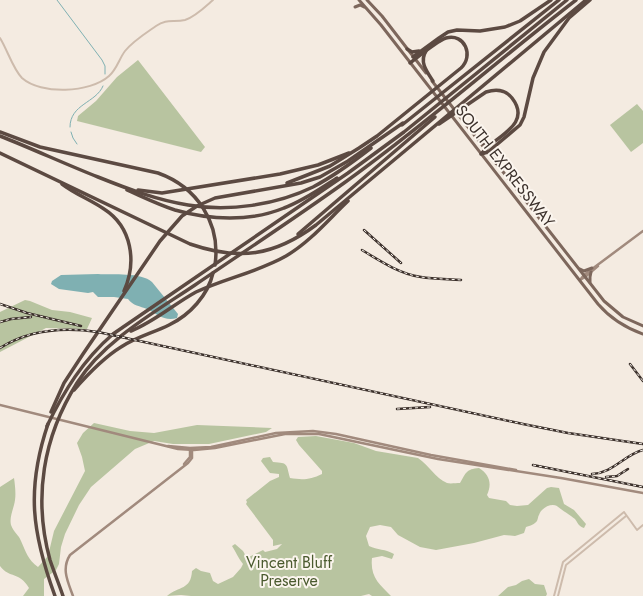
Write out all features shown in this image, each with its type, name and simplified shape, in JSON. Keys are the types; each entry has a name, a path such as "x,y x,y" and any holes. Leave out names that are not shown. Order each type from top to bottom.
{"highway":[{"path":"410,63 440,36 452,31 492,30 510,26 551,0"},
{"path":"0,136 104,179 155,198 190,205 227,207 270,202 293,195 338,172 403,124 559,0"},
{"path":"47,426 79,369 100,345 127,323 261,234 404,132 567,0"},
{"path":"269,250 307,228 457,96 576,0"},
{"path":"443,120 462,102 586,0"},
{"path":"481,154 517,128 522,122 533,78 540,59 549,44 569,18 590,0"},
{"path":"276,187 300,179 330,166 377,136 465,64 468,55 466,47 459,40 451,37 444,39 426,49 414,52 407,49"},
{"path":"426,49 423,61 433,81"},
{"path":"0,153 171,236 199,247 226,253 243,254 269,250 286,244 307,231 433,127 486,92 500,90 511,96 517,109 516,120 512,128 499,141 493,152 493,157 496,163"},
{"path":"63,596 51,562 41,503 43,474 54,428 67,399 77,383 92,364 112,344 126,333 268,236 367,166 438,113"},
{"path":"55,596 40,551 34,510 36,472 39,454 47,426 53,406 68,377 160,241 178,220 208,200 222,196 301,183 320,177 338,168 403,124"},
{"path":"0,132 40,147 169,176 191,193 202,205 210,220 216,247 214,268 211,280 205,292 188,312 170,325 116,350 91,372 67,399"},
{"path":"480,142 488,144 499,141"},
{"path":"117,184 162,193 213,186 297,171 318,165 359,148"},
{"path":"104,179 158,204 175,210 212,217 229,218 251,217 284,208 304,198 341,175 348,173"},
{"path":"55,179 110,213 121,225 128,238 131,252 130,271 119,301"},
{"path":"126,333 136,329 195,293 212,285 262,268 279,260 308,240 368,181"}],"main road":[{"name":"SOUTH EXPRESSWAY","path":"367,0 433,81 604,301 629,320 643,326"},
{"path":"371,0 375,9"},
{"name":"SOUTH EXPRESSWAY","path":"361,1 598,304 607,313 624,325 643,334"},
{"path":"355,7 361,6 368,10"},
{"path":"580,280 643,231"},
{"path":"577,266 584,271 591,270"},
{"path":"591,270 590,279 593,287"},
{"path":"0,405 163,446 185,450 222,445 276,433 313,431 423,453 643,493"},
{"path":"163,446 197,450 221,447 280,435 314,433 438,459 532,473"},
{"path":"73,596 65,571 66,562 70,555 189,462 191,449"},
{"path":"185,450 191,455"},
{"path":"191,455 197,450"}],"street":[{"path":"0,38 21,77 35,85 53,89 85,87 101,82 113,72 124,52 160,23 170,20 188,19 213,0"},
{"path":"554,596 563,562 624,512 637,530 643,525"},
{"path":"558,596 567,564 626,516"}],"green space":[{"path":"138,60 205,147 201,152 77,121 78,116 96,101 117,77"},
{"path":"637,104 643,111 643,143 631,152 610,125"},
{"path":"25,300 52,310 70,312 92,318 87,329 46,328 0,352 0,312"},
{"path":"94,423 130,431 154,433 197,425 272,428 266,432 209,444 173,444 154,441 135,449 91,487 79,505 65,534 61,547 59,564 56,570 44,579 44,596 23,596 29,588 22,579 7,573 0,566 0,487 14,478 15,497 11,516 11,525 30,559 38,567 48,556 54,531 85,471 77,443 83,433"},
{"name":"Vincent Bluff Preserve","path":"316,436 354,443 376,451 418,458 439,478 448,483 460,483 465,474 479,468 486,474 490,483 487,495 489,498 506,501 510,505 528,505 547,488 559,488 564,504 574,510 586,524 584,528 582,527 574,518 557,506 552,505 546,507 540,512 537,521 526,527 524,533 515,536 504,535 474,543 436,550 420,547 398,535 391,527 380,525 370,527 366,536 369,546 394,554 392,559 382,556 372,558 372,570 376,580 391,596 372,596 369,594 361,596 167,596 187,585 192,571 196,568 210,573 213,581 218,584 233,577 243,564 232,546 235,544 243,551 247,558 263,550 265,552 277,549 282,544 273,546 273,540 246,504 246,500 270,481 279,477 279,474 270,473 261,461 263,458 270,457 273,462 286,465 290,478 306,479 322,474 322,471 296,440 298,437"},
{"path":"529,579 535,584 544,585 547,594 546,596 498,596 508,587"}],"water":[{"path":"61,275 134,275 147,279 152,282 178,314 177,318 169,319 161,317 134,304 128,299 98,297 93,292 88,293 59,289 51,284 52,281"}],"waterway":[{"path":"57,0 102,60 105,66 105,74"},
{"path":"70,127 71,119 74,113 100,92 103,86"},
{"path":"71,132 77,144"}],"railway":[{"path":"364,230 401,263"},
{"path":"362,250 405,273 421,277 461,280"},
{"path":"0,304 27,313 81,326"},
{"path":"0,322 11,319 31,317"},
{"path":"0,348 35,333 60,330 85,330 523,424 568,433 643,444"},
{"path":"630,364 643,381"},
{"path":"397,409 430,407"},
{"path":"592,474 606,471 636,452 643,450"},
{"path":"533,465 643,487"},
{"path":"606,477 617,476 628,469"}]}
